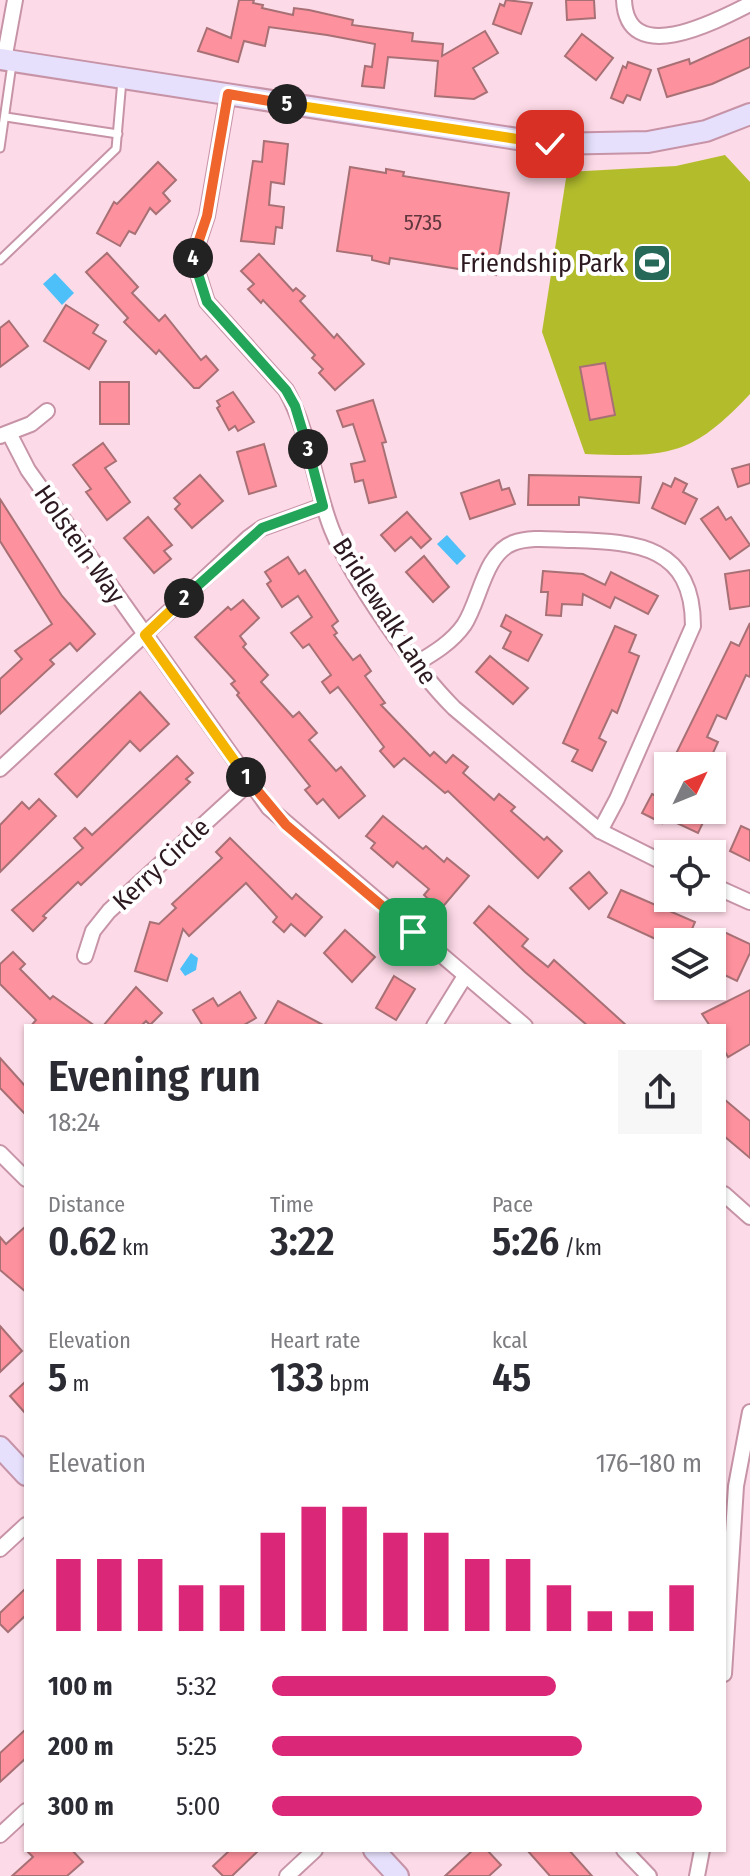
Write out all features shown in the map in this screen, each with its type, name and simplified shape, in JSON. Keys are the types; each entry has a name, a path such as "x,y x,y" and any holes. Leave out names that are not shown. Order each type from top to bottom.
{"street":[{"path":"15,0 6,60 122,78 550,144 590,146 648,142 706,131 750,114"},
{"path":"624,0 625,16 635,31 651,38 705,24 750,4"},
{"name":"Bridlewalk Lane","path":"228,94 207,216 193,258 207,302 286,390 295,406 323,506 341,550 417,663 454,708 600,831 654,858"},
{"path":"4,435 31,424 47,411"},
{"name":"Holstein Way","path":"4,435 250,782 286,825 523,1024"},
{"path":"0,769 262,528 323,506"},
{"path":"417,663 445,645 465,623 493,560 513,542 535,539 641,545 674,566 690,595 693,626 600,831"},
{"name":"Kerry Circle","path":"85,956 93,931 109,911 250,782"},
{"path":"726,891 750,902"},
{"path":"435,1024 465,976"},
{"path":"0,1153 24,1177"},
{"path":"726,1196 750,1217"},
{"path":"726,1643 736,1486 750,1412"},
{"path":"0,1447 24,1473"},
{"path":"0,1549 24,1527"},
{"path":"0,1835 24,1813"},
{"path":"287,1876 313,1852"},
{"path":"376,1852 398,1876"},
{"path":"626,1852 649,1876"},
{"path":"697,1876 702,1852"}],"lane":[{"path":"0,148 6,117 6,60"},
{"path":"0,260 116,149 122,78"},
{"path":"6,117 118,134"}],"green space":[{"name":"Friendship Park","path":"725,155 750,182 750,394 711,430 676,449 638,455 585,454 542,332 567,172 676,166"}],"water":[{"path":"55,273 74,293 62,305 43,284"},
{"path":"447,535 466,556 457,565 437,544"},
{"path":"191,953 198,958 196,970 185,976 180,969"}],"building":[{"path":"239,0 254,0 253,3 263,5 262,8 293,15 294,8 309,10 353,20 352,25 413,33 412,41 443,44 442,56 485,31 498,53 473,68 487,92 474,99 435,96 438,61 388,57 384,88 362,86 365,66 372,67 375,44 327,35 269,27 265,46 244,41 238,62 198,51 207,28 231,38"},
{"path":"506,0 532,3 521,34 493,24 500,4 504,6"},
{"path":"566,0 594,0 595,18 567,20"},
{"path":"582,34 613,58 596,80 565,56"},
{"path":"750,37 750,67 712,84 667,97 658,69 689,59 690,64"},
{"path":"628,62 651,70 640,100 627,95 623,103 611,98 623,66 626,68"},
{"path":"264,141 288,144 284,184 271,182 269,205 284,207 282,228 276,227 274,244 241,241 253,161 262,162"},
{"path":"158,162 176,180 163,193 170,201 156,214 150,208 135,234 129,231 120,246 97,233 114,202 117,204"},
{"path":"350,167 386,173 386,169 404,172 403,176 509,193 496,275 390,258 389,264 372,260 372,256 337,251"},
{"path":"107,253 138,287 132,293 159,321 165,315 201,360 206,356 218,370 199,388 194,388 159,350 156,354 124,322 128,318 86,272"},
{"path":"259,254 293,291 296,288 305,296 300,301 334,338 337,334 364,364 335,390 319,373 323,369 312,358 315,355 263,300 261,303 248,289 254,284 241,271"},
{"path":"66,305 98,325 93,333 106,341 89,369 44,341"},
{"path":"9,321 28,346 0,367 0,328"},
{"path":"605,363 615,415 590,420 580,367"},
{"path":"100,382 129,382 129,424 100,424"},
{"path":"233,392 254,422 238,431 235,426 229,430 217,408 220,406 217,401"},
{"path":"373,400 386,442 382,443 396,497 369,503 363,480 355,482 351,464 365,461 353,424 343,427 337,411"},
{"path":"103,443 116,461 105,468 130,502 107,520 86,492 91,489 73,465"},
{"path":"264,444 276,486 249,494 237,452"},
{"path":"750,464 750,483 738,487 732,469"},
{"path":"200,475 223,501 192,528 175,509 180,504 174,498"},
{"path":"529,475 641,477 639,503 579,497 579,505 528,505"},
{"path":"675,478 687,484 683,492 697,499 685,524 652,508 663,483 671,487"},
{"path":"499,480 502,490 509,488 515,504 470,519 461,493"},
{"path":"0,499 62,596 95,634 77,651 70,643 50,660 54,664 0,714 0,679 22,659 15,651 52,624 0,541"},
{"path":"718,507 726,520 731,517 750,545 730,559 701,519"},
{"path":"407,512 431,539 421,548 411,537 395,551 381,535"},
{"path":"148,517 172,545 164,551 171,559 154,573 124,538"},
{"path":"424,556 449,587 433,602 406,572"},
{"path":"288,557 299,574 305,570 338,621 332,626 337,633 334,635 353,660 360,655 371,671 365,676 385,703 381,705 430,756 434,752 446,763 453,755 468,767 463,773 494,800 499,794 515,807 511,811 544,840 547,837 562,851 538,878 448,791 445,793 404,758 394,767 380,751 384,747 338,687 330,693 322,682 331,675 309,644 303,648 291,633 312,617 298,596 282,607 267,584 271,581 265,572"},
{"path":"750,570 750,606 730,609 725,574"},
{"path":"543,571 583,574 605,585 611,572 658,596 648,614 615,597 610,608 583,594 582,605 562,604 561,616 546,615 548,592 541,592"},
{"path":"243,600 259,618 240,636 246,644 243,647 268,675 261,682 293,717 299,712 317,733 309,740 336,771 341,767 365,796 339,818 323,799 317,804 305,790 310,786 237,695 239,693 231,684 235,681 195,637 228,607 231,610"},
{"path":"506,615 542,635 528,661 503,648 511,632 501,626"},
{"path":"750,623 750,677 746,675 726,719 717,715 707,737 718,742 713,752 677,752 731,642 739,646"},
{"path":"615,626 636,635 629,652 639,656 617,713 612,710 599,738 606,742 592,771 572,761 578,750 563,743"},
{"path":"490,656 528,688 513,704 476,672"},
{"path":"140,692 169,724 140,751 130,741 77,797 55,774"},
{"path":"177,756 193,773 186,779 190,782 81,885 78,882 43,916 46,918 33,931 12,910 83,848 74,838 85,828 92,835"},
{"path":"652,794 654,795 654,819 642,813"},
{"path":"39,799 56,816 0,872 0,825 22,802 29,809"},
{"path":"383,816 423,849 426,846 444,862 447,858 469,876 440,910 424,895 429,889 397,862 393,867 371,848 375,843 366,836"},
{"path":"679,824 702,824 698,833"},
{"path":"741,826 750,830 750,861 730,851"},
{"path":"230,838 292,899 296,894 322,917 305,936 291,924 284,932 273,922 277,917 246,883 189,936 183,929 167,981 135,971 150,922 159,924 176,908 172,904 222,858 216,852"},
{"path":"589,872 607,893 589,909 570,888"},
{"path":"621,890 654,904 654,912 672,912 695,922 692,928 654,928 654,938 608,917"},
{"path":"489,906 528,939 522,946 548,967 554,960 625,1024 586,1024 474,923"},
{"path":"345,930 375,957 352,982 324,953"},
{"path":"726,933 750,944 750,953 737,981 726,976"},
{"path":"13,952 25,964 20,969 50,999 53,996 92,1024 33,1024 36,1020 0,984 0,964"},
{"path":"394,976 415,989 396,1020 376,1008"},
{"path":"136,987 162,1013 151,1024 146,1021 143,1024 105,1024"},
{"path":"750,990 750,1044 728,1057 726,1024 709,1024 702,1014"},
{"path":"240,992 256,1018 246,1024 202,1024 193,1010 213,998 218,1006"},
{"path":"278,1001 321,1024 265,1024"},
{"path":"0,1058 24,1085 24,1113 0,1088"},
{"path":"726,1101 750,1121 750,1158 726,1138"},
{"path":"24,1228 24,1290 0,1270 0,1237 6,1244"},
{"path":"0,1326 22,1351 0,1372"},
{"path":"24,1383 24,1412 10,1396"},
{"path":"24,1590 24,1617 8,1632 0,1624 0,1613"},
{"path":"24,1731 24,1760 0,1782 0,1753"},
{"path":"28,1852 74,1852 83,1862 67,1876 12,1876 33,1857"},
{"path":"228,1852 257,1852 232,1876 223,1876 213,1866"},
{"path":"471,1852 489,1852 501,1865 489,1876 445,1876"},
{"path":"529,1852 571,1852 592,1876 550,1876"}],"place":[{"name":"Friendship Park","path":"652,263"}],"route":[{"path":"413,932 269,808 145,635 248,538 262,528 323,506 295,406 286,390 207,302 193,258 207,216 228,94 550,144"}]}
